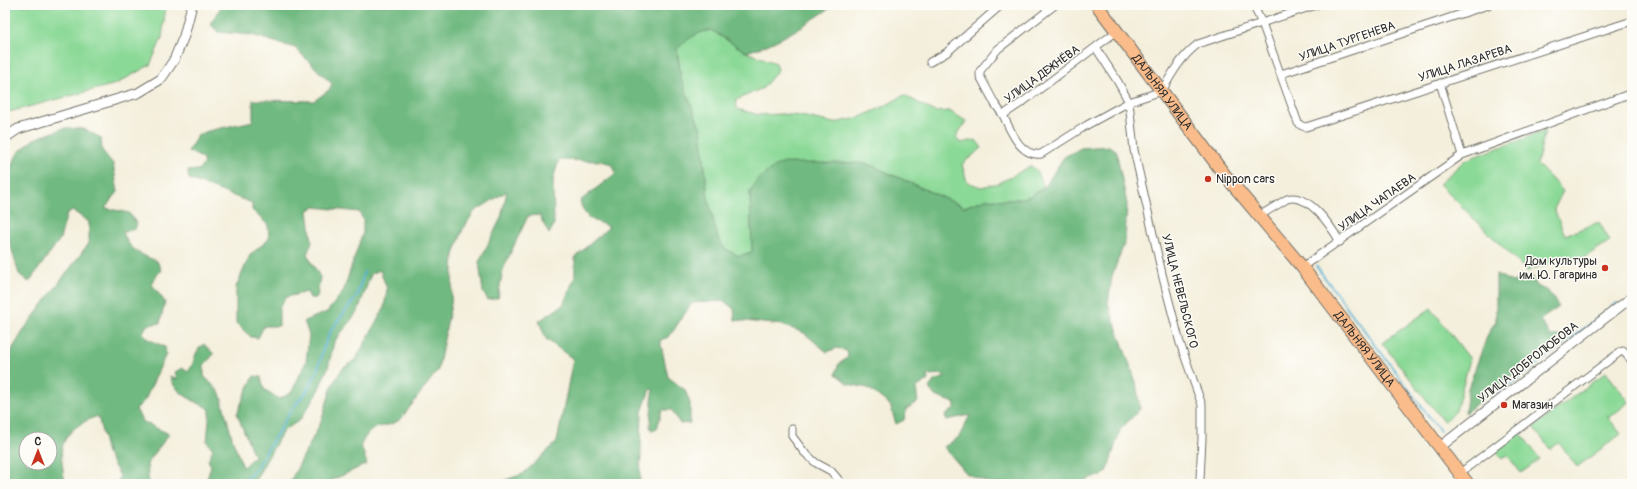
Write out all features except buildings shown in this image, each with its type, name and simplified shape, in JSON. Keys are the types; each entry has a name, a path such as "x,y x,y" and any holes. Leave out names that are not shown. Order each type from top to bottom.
{"main road":[{"name":"ДАЛЬНЯЯ УЛИЦА","path":"1097,5 1224,174 1302,267 1468,484"}],"street":[{"path":"5,138 18,129 138,93 161,79 174,60 184,36 192,5"},
{"path":"930,62 946,53 1001,5"},
{"name":"УЛИЦА ДЕЖНЁВА","path":"1056,5 998,50 980,71 980,76 1003,115 1096,48 1117,31"},
{"path":"1253,5 1262,23 1281,74"},
{"path":"1003,115 1023,150 1034,155 1041,154 1087,125 1129,102 1162,91 1177,65 1187,53 1198,44 1316,5"},
{"name":"УЛИЦА ТУРГЕНЕВА","path":"1281,74 1488,5"},
{"name":"УЛИЦА ЛАЗАРЕВА","path":"1281,74 1298,123 1306,127 1632,21"},
{"path":"1096,48 1129,102"},
{"path":"1440,83 1462,155"},
{"name":"УЛИЦА ЧАПАЕВА","path":"1302,267 1340,242 1462,155 1632,93"},
{"name":"УЛИЦА НЕВЕЛЬСКОГО","path":"1129,102 1134,150 1163,278 1180,343 1202,405 1200,479 1198,484"},
{"path":"1259,216 1287,199 1300,198 1325,219 1340,242"},
{"name":"УЛИЦА ДОБРОЛЮБОВА","path":"1440,447 1631,300"},
{"path":"1460,473 1620,352 1623,351 1632,361"},
{"path":"792,429 792,436 804,452 816,463 831,471 842,484"}],"green space":[{"path":"5,5 166,5 162,38 150,65 116,84 5,113"},
{"path":"221,5 835,5 803,26 781,38 746,52 711,30 692,36 677,49 681,79 701,130 708,199 718,239 725,249 739,256 752,252 750,193 757,180 775,166 785,163 866,163 964,207 986,199 1010,200 1028,197 1044,188 1064,157 1081,148 1109,146 1116,150 1127,204 1125,241 1112,276 1108,304 1136,382 1140,409 1120,430 1109,465 1106,472 1102,476 1092,477 1081,484 1062,484 1050,481 1045,484 992,484 967,474 944,447 959,437 970,415 947,420 945,416 955,408 955,403 935,396 929,388 934,381 946,377 942,374 927,375 928,380 916,388 918,402 906,409 904,420 896,424 890,405 868,388 848,384 836,374 838,365 848,357 847,351 837,348 827,352 804,333 783,325 735,320 734,309 724,301 692,303 669,337 660,340 668,377 685,390 690,403 690,423 680,424 672,410 662,410 657,429 652,431 650,426 653,390 650,389 642,412 640,484 500,484 505,480 523,474 557,442 573,359 546,339 539,321 563,305 575,277 575,257 609,227 594,221 587,216 580,201 616,173 612,164 601,161 559,160 553,179 554,225 549,234 539,215 528,216 503,269 498,298 488,300 483,292 479,262 501,218 507,191 474,212 463,229 454,255 451,304 438,370 401,419 394,423 374,429 365,437 361,445 367,464 330,481 329,484 291,484 291,480 321,422 332,386 342,369 356,359 384,308 387,289 380,270 371,274 358,311 334,342 328,368 316,395 300,420 283,431 253,484 210,484 207,479 211,466 208,460 213,449 207,442 210,409 180,392 172,382 170,376 177,379 175,372 182,368 188,372 191,368 196,353 204,344 214,354 204,365 204,376 220,393 233,441 243,467 254,456 237,414 254,376 261,377 264,389 279,399 291,393 306,362 309,335 304,321 327,312 343,292 363,232 363,219 359,212 315,207 308,210 312,242 307,254 320,277 317,298 310,298 307,292 286,297 279,308 279,326 264,326 258,338 251,337 236,323 236,287 250,255 269,239 268,225 252,210 252,203 189,179 188,171 198,170 204,164 202,158 188,151 198,135 208,131 253,121 253,100 314,101 329,90 332,84 295,48 252,35 218,32 210,24"},
{"path":"711,30 746,52 776,63 778,70 763,88 736,100 737,109 759,115 782,114 801,116 834,123 858,118 883,107 904,95 935,112 949,111 966,121 956,137 960,143 976,140 982,148 962,164 967,182 981,187 999,183 1031,166 1041,178 1044,188 1028,197 1010,200 986,199 964,207 866,163 775,166 757,180 750,193 752,252 739,256 725,249 718,239 708,199 701,130 681,79 677,49 692,36"},
{"path":"65,128 84,129 101,138 102,150 113,164 118,192 105,208 129,213 137,224 135,229 123,232 125,238 136,251 157,261 161,270 151,283 165,302 160,323 147,325 143,332 146,338 165,347 166,354 145,400 136,409 142,421 169,434 147,464 149,484 117,484 120,476 107,453 98,416 76,427 64,441 61,454 65,484 5,484 5,361 25,328 89,243 89,222 73,211 67,213 60,239 29,282 19,274 8,237 5,218 9,198 5,178 18,153 34,139"},
{"path":"1545,131 1537,164 1563,191 1554,209 1565,235 1599,222 1610,241 1579,261 1558,260 1527,271 1439,184 1465,160"},
{"path":"1496,274 1512,282 1531,275 1537,286 1548,291 1559,307 1540,320 1551,336 1565,335 1527,363 1465,413 1468,388 1488,334 1496,321"},
{"path":"1431,308 1470,359 1456,411 1444,422 1382,343"},
{"path":"1606,372 1629,402 1609,418 1607,416 1621,434 1577,467 1559,443 1550,449 1533,427"},
{"path":"1520,432 1540,459 1521,473 1507,455 1502,459 1496,451"}],"waterway":[{"path":"5,6 12,10"},
{"path":"1316,266 1440,431"},
{"path":"242,484 256,468 292,409 306,392 317,372 323,349 331,330 357,296 364,272"},
{"path":"1444,436 1617,303"}],"place":[{"name":"Nippon cars","path":"1208,179"},
{"name":"Дом культуры им. Ю. Гагарина","path":"1605,268"},
{"name":"Магазин","path":"1504,405"}]}
